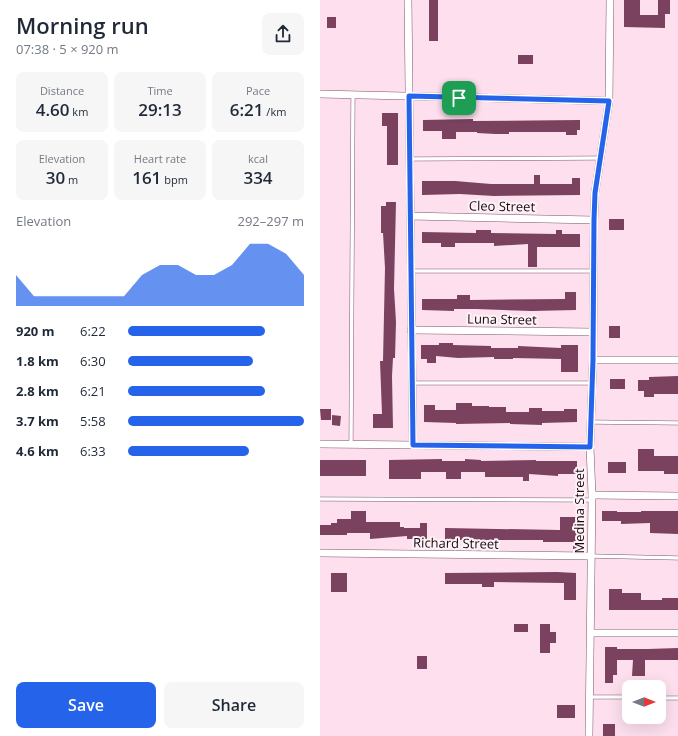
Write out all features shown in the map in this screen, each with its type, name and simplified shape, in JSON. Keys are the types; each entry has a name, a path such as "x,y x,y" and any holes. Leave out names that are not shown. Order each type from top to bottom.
{"street":[{"path":"408,0 413,445"},
{"name":"Medina Street","path":"589,736 592,498 590,447 593,360 594,220 595,193 609,101 610,0"},
{"path":"320,94 609,101"},
{"name":"Cleo Street","path":"410,216 594,220"},
{"name":"Luna Street","path":"411,330 593,332"},
{"path":"593,360 678,360"},
{"path":"320,444 590,447"},
{"path":"592,498 678,496"},
{"name":"Richard Street","path":"320,553 591,556"},
{"path":"591,633 678,633"}],"lane":[{"path":"352,444 353,95"},
{"path":"410,159 600,158"},
{"path":"411,271 593,271"},
{"path":"412,383 592,383"},
{"path":"591,422 678,423"},
{"path":"320,499 592,498"},
{"path":"591,556 678,558"},
{"path":"590,697 622,698"},
{"path":"666,698 678,698"}],"building":[{"path":"429,0 438,0 438,41 429,41"},
{"path":"624,0 640,0 640,15 658,15 658,0 670,0 670,14 665,14 665,28 624,27"},
{"path":"327,17 336,17 336,28 327,28"},
{"path":"518,55 533,55 533,64 518,64"},
{"path":"382,113 398,113 398,165 387,165 387,126 382,126"},
{"path":"473,119 473,121 580,120 580,130 577,130 577,135 566,135 566,132 509,132 509,134 495,134 456,132 456,139 442,139 442,131 423,131 423,120"},
{"path":"534,175 540,175 540,184 572,184 572,178 580,178 580,195 422,195 422,181 534,184"},
{"path":"386,202 396,202 394,289 396,322 395,358 393,358 392,376 393,428 373,428 373,414 382,414 380,361 383,361 385,268 383,233 381,233 381,206 386,206"},
{"path":"609,219 624,219 624,230 609,230"},
{"path":"476,230 491,230 491,233 556,234 556,230 562,230 562,234 580,234 580,247 537,247 537,267 528,267 528,244 494,246 494,243 455,243 455,247 441,247 441,243 422,243 422,232 476,233"},
{"path":"565,292 576,292 576,310 422,310 422,299 457,299 457,295 470,295 470,300 565,299"},
{"path":"609,326 620,326 620,338 609,338"},
{"path":"439,343 491,346 491,348 518,348 518,346 561,348 561,345 578,345 578,372 561,372 561,359 494,359 494,357 458,358 436,356 436,363 427,363 427,359 421,359 421,345 439,345"},
{"path":"678,376 678,394 654,394 654,397 644,397 644,391 638,391 638,380 649,380 649,377"},
{"path":"610,379 625,379 625,389 610,389"},
{"path":"456,403 472,403 472,406 506,407 506,412 529,412 529,408 542,408 542,411 564,411 564,409 577,409 577,422 542,423 542,425 424,422 424,405 435,405 435,410 456,410"},
{"path":"320,409 331,409 331,420 321,420"},
{"path":"332,415 341,416 340,426 332,425"},
{"path":"638,449 654,449 654,456 678,456 678,474 664,474 664,471 638,471"},
{"path":"442,459 442,461 465,461 465,459 481,461 577,461 577,474 558,474 558,476 529,474 529,481 523,481 523,477 485,477 485,472 461,472 461,479 446,479 446,472 421,472 421,479 389,479 389,460"},
{"path":"320,460 366,460 366,476 320,476"},
{"path":"608,462 626,462 626,473 608,473"},
{"path":"351,511 366,511 366,522 400,522 400,527 404,528 420,528 420,523 427,523 427,539 407,539 407,536 370,539 370,533 320,535 320,525 331,525 331,523 337,523 337,519 351,519"},
{"path":"602,511 678,511 678,534 650,533 650,523 621,524 621,521 602,521"},
{"path":"560,517 577,517 577,540 582,540 582,549 573,549 573,542 543,542 543,540 445,540 445,528 560,530"},
{"path":"331,573 347,573 347,592 331,592"},
{"path":"445,573 576,573 576,600 564,600 564,583 494,582 494,587 482,587 482,584 445,584"},
{"path":"609,589 622,589 622,593 641,593 641,600 678,598 678,610 609,610"},
{"path":"514,624 528,624 528,632 514,632"},
{"path":"540,624 550,624 550,632 556,632 556,643 550,643 550,653 540,653"},
{"path":"605,647 617,647 617,649 678,648 678,660 645,660 645,676 632,676 633,660 617,660 617,675 613,675 613,683 605,683"},
{"path":"417,656 427,656 427,669 417,669"},
{"path":"557,705 575,705 575,718 557,718"},
{"path":"603,724 615,724 615,736 603,736"}],"route":[{"path":"409,96 459,98 609,101 595,193 593,360 590,447 413,445 409,96"}]}
